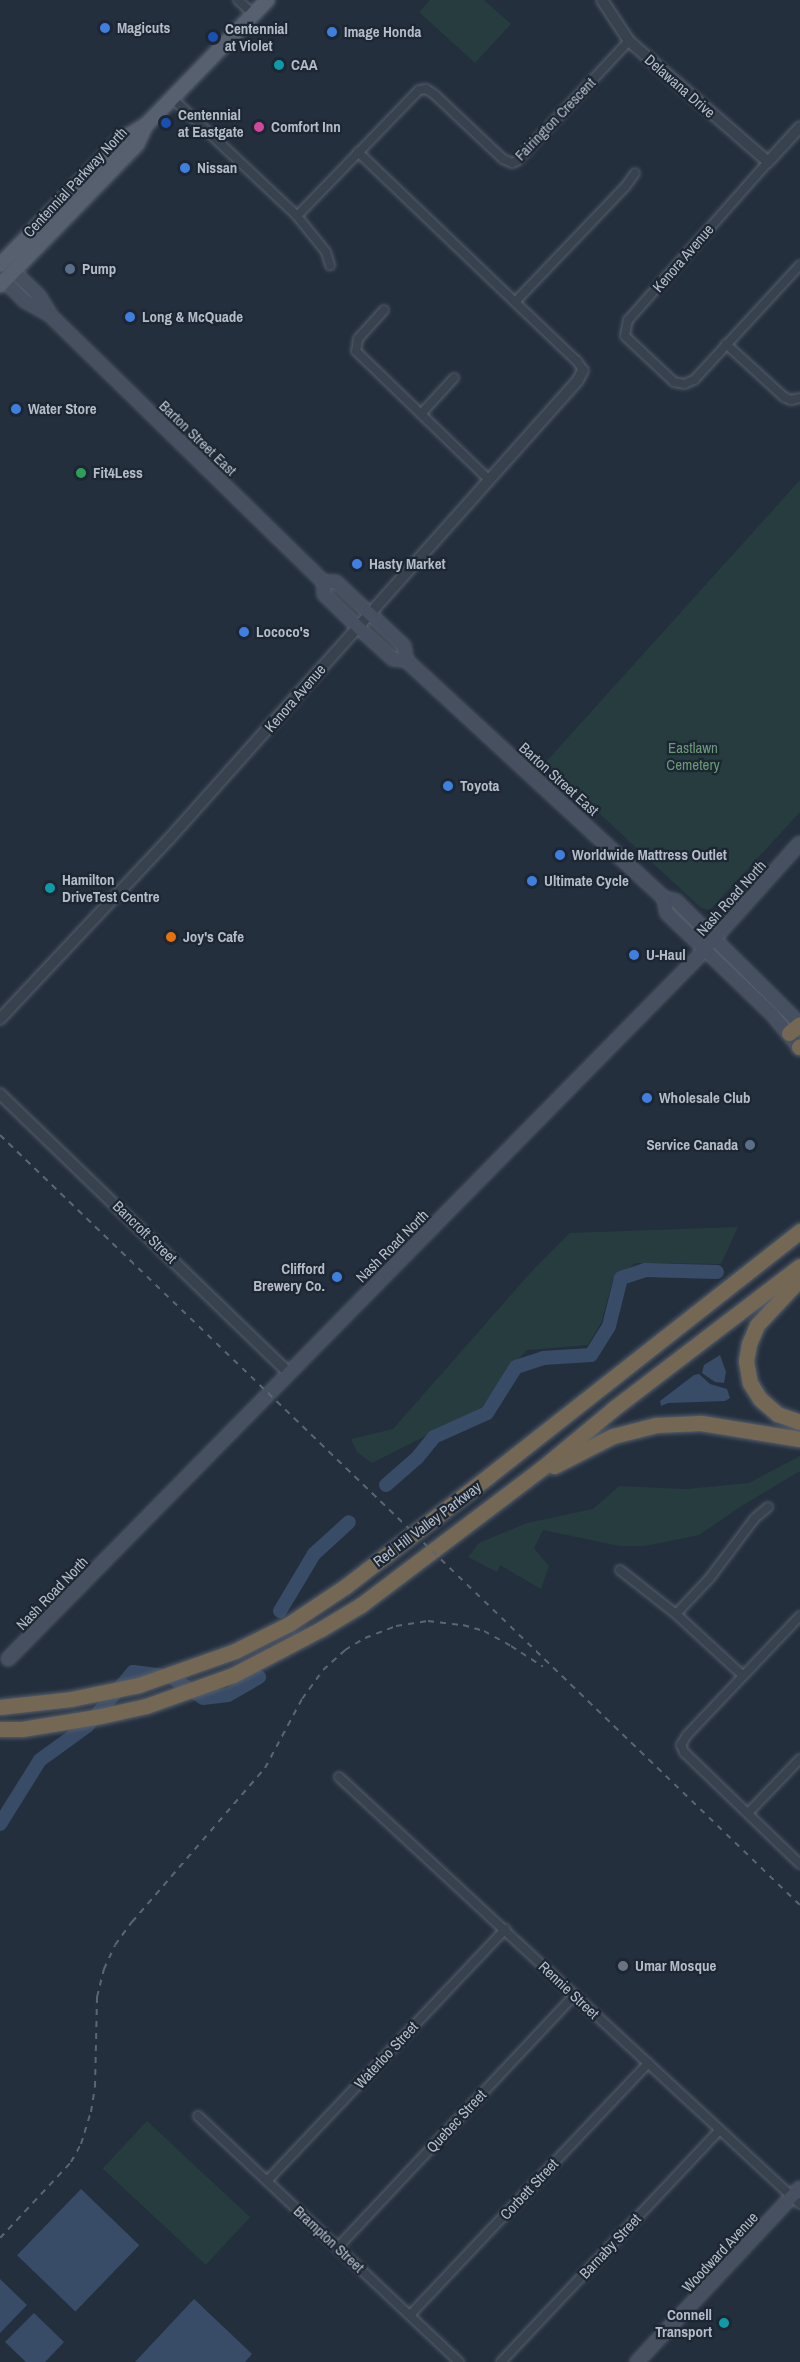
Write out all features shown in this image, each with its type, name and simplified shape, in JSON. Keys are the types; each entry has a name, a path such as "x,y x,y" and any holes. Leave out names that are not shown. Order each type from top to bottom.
{"highway":[{"name":"Red Hill Valley Parkway","path":"0,1707 20,1707 100,1694 180,1673 235,1651 289,1624 320,1605 490,1475 800,1231"},
{"name":"Red Hill Valley Parkway","path":"0,1729 22,1729 101,1716 192,1692 265,1660 321,1629 361,1605 542,1468 613,1409 800,1266"},
{"path":"800,1279 757,1325 749,1344 746,1361 750,1383 760,1399 777,1414 800,1422"},
{"path":"542,1468 555,1466 613,1437 656,1425 701,1423 800,1439"}],"main road":[{"name":"Centennial Parkway North","path":"3,271 137,144 146,125 267,0"},
{"name":"Barton Street East","path":"3,271 25,301 51,316 324,582 336,582 404,646 406,660"},
{"name":"Barton Street East","path":"324,582 324,594 393,659 406,660 664,898 676,901 716,938 796,1027 800,1047"},
{"name":"Nash Road North","path":"4,1662 716,938 800,843"},
{"name":"Barton Street East","path":"664,898 667,912 796,1027"},
{"name":"Woodward Avenue","path":"637,2362 798,2196"}],"street":[{"path":"238,0 253,14"},
{"name":"Delawana Drive","path":"602,0 628,41 768,162"},
{"name":"Fairington Crescent","path":"297,216 414,94 426,89 503,159 512,163 517,161 628,41"},
{"path":"172,98 297,216 326,252 330,265"},
{"name":"Kenora Avenue","path":"726,344 694,380 684,384 674,382 625,336 628,320 800,127"},
{"path":"358,152 577,361 583,370"},
{"path":"515,302 625,187 635,173"},
{"path":"800,265 726,344 784,397 791,400 800,398"},
{"path":"384,310 358,339 356,351 489,480"},
{"name":"Kenora Avenue","path":"0,1019 171,838 578,380 583,370"},
{"path":"421,414 454,378"},
{"name":"Bancroft Street","path":"0,1094 288,1372"},
{"path":"675,1614 709,1579 755,1518 768,1507"},
{"path":"620,1570 675,1614 742,1675"},
{"path":"800,1616 742,1675 687,1735 681,1745 684,1752 800,1864"},
{"path":"748,1814 800,1759"},
{"name":"Rennie Street","path":"339,1777 720,2130 798,2196"},
{"name":"Waterloo Street","path":"267,2181 505,1929"},
{"name":"Quebec Street","path":"338,2247 574,1996"},
{"name":"Corbett Street","path":"410,2315 648,2063"},
{"name":"Brampton Street","path":"198,2116 459,2362"},
{"name":"Barnaby Street","path":"501,2362 720,2130"}],"green space":[{"path":"430,0 484,0 511,24 475,63 419,12"},
{"name":"Eastlawn Cemetery","path":"800,480 800,812 710,910 701,908 545,763"},
{"path":"738,1227 721,1264 636,1263 613,1279 601,1323 588,1345 527,1350 507,1370 481,1408 372,1463 357,1452 351,1439 393,1429 532,1271 570,1233"},
{"path":"800,1456 800,1471 699,1535 645,1546 619,1546 543,1530 534,1548 549,1566 541,1589 500,1565 497,1572 468,1557 479,1543 527,1523 593,1509 619,1486 687,1489 749,1483"},
{"path":"147,2121 250,2217 206,2265 103,2169"}],"water":[{"path":"720,1355 726,1372 724,1383 715,1382 702,1373 704,1365"},
{"path":"699,1374 710,1384 727,1389 730,1398 725,1401 668,1403 661,1406 660,1401 694,1375"},
{"path":"81,2189 139,2245 75,2311 17,2255"},
{"path":"0,2279 27,2305 0,2333"},
{"path":"194,2299 252,2354 245,2362 135,2362"},
{"path":"34,2313 64,2342 45,2362 26,2362 5,2342"}],"waterway":[{"path":"386,1485 417,1458 434,1437 487,1413 516,1367 543,1358 591,1355 609,1326 621,1278 645,1270 717,1272"},
{"path":"280,1611 314,1554 349,1522"},
{"path":"0,1824 40,1760 87,1726 133,1672 171,1677 203,1698 228,1695 259,1677"}],"railway":[{"path":"0,1135 800,1905"},
{"path":"0,2238 71,2162 81,2144 91,2112 95,2087 97,1997 104,1969 115,1945 132,1922 265,1768 302,1699 323,1670 345,1650 365,1638 396,1626 428,1621 463,1625 484,1631 543,1667"}],"place":[{"name":"Magicuts","path":"105,28"},
{"name":"Image Honda","path":"332,32"},
{"name":"Centennial at Violet","path":"213,37"},
{"name":"CAA","path":"279,65"},
{"name":"Centennial at Eastgate","path":"166,123"},
{"name":"Comfort Inn","path":"259,127"},
{"name":"Nissan","path":"185,168"},
{"name":"Pump","path":"70,269"},
{"name":"Long & McQuade","path":"130,317"},
{"name":"Water Store","path":"16,409"},
{"name":"Fit4Less","path":"81,473"},
{"name":"Hasty Market","path":"357,564"},
{"name":"Lococo's","path":"244,632"},
{"name":"Toyota","path":"448,786"},
{"name":"Worldwide Mattress Outlet","path":"560,855"},
{"name":"Ultimate Cycle","path":"532,881"},
{"name":"Hamilton DriveTest Centre","path":"50,888"},
{"name":"Joy's Cafe","path":"171,937"},
{"name":"U-Haul","path":"634,955"},
{"name":"Wholesale Club","path":"647,1098"},
{"name":"Service Canada","path":"750,1145"},
{"name":"Clifford Brewery Co.","path":"337,1277"},
{"name":"Umar Mosque","path":"623,1966"},
{"name":"Connell Transport","path":"724,2323"}]}
